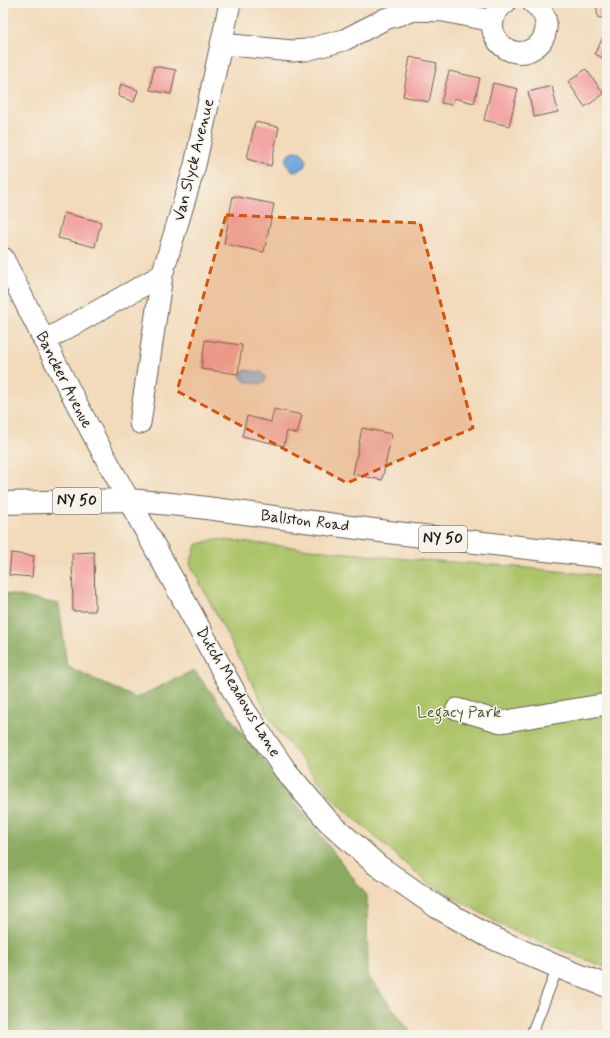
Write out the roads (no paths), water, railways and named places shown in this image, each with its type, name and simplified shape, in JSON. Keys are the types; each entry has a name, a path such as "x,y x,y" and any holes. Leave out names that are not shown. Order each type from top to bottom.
{"street":[{"name":"Van Slyck Avenue","path":"140,423 162,275 195,165 230,3"},
{"path":"505,3 497,11 493,21 495,36 499,43 505,48 519,53 527,52 534,48 540,43 546,32 546,20 543,13 533,3"},
{"path":"222,44 292,51 306,50 344,40 385,19 415,10 444,11 493,21"},
{"name":"Bancker Avenue","path":"3,258 44,342 101,451 129,500"},
{"path":"44,342 162,275"},
{"name":"Ballston Road","path":"3,503 129,500 607,557"},
{"name":"Dutch Meadows Lane","path":"129,500 244,710 285,770 328,821 376,865 436,907 488,936 558,967 607,986"},
{"path":"457,709 501,722 607,704"}],"lane":[{"path":"531,1035 558,967"}],"water":[{"path":"296,151 303,154 306,161 303,168 296,171 289,168 286,161 289,154"},
{"path":"246,370 262,372 266,378 264,382 261,384 245,382 240,375"}],"park label":[{"name":"Legacy Park","path":"459,712"}]}
